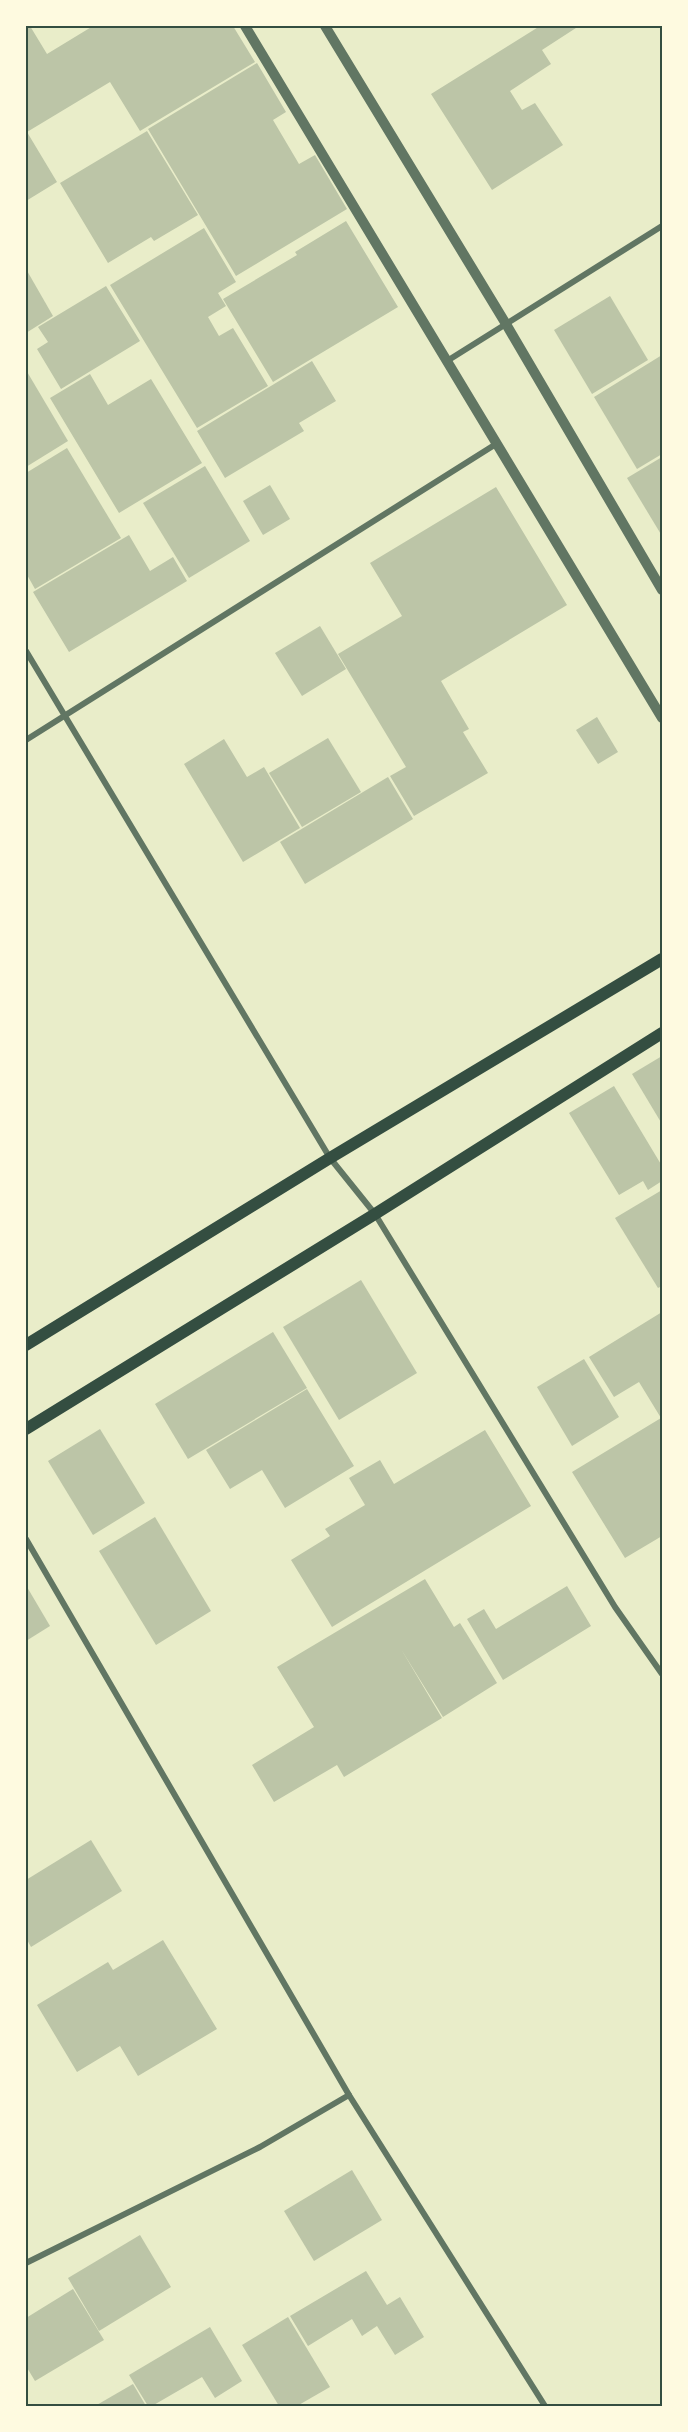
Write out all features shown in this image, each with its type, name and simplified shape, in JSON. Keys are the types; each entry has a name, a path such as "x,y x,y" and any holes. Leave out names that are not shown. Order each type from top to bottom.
{"main road":[{"path":"26,1345 330,1158 663,958"},
{"path":"26,1429 663,1033"}],"street":[{"path":"245,26 663,718"},
{"path":"325,26 506,324 663,590"},
{"path":"447,361 663,226"},
{"path":"26,740 496,444"},
{"path":"26,651 330,1158 375,1214 615,1607 663,1674"},
{"path":"26,1539 349,2095 545,2406"},
{"path":"26,2263 260,2147 349,2095"}],"building":[{"path":"26,26 30,26 47,54 93,26 233,26 255,62 140,131 110,82 27,132 57,182 26,201"},
{"path":"540,26 579,26 542,50 551,64 510,91 522,110 535,103 563,145 492,190 431,94"},
{"path":"257,63 286,112 273,120 299,164 315,155 347,209 236,276 148,129"},
{"path":"147,131 198,215 154,241 151,237 108,263 60,183"},
{"path":"346,221 398,307 273,382 223,299 297,255 295,252"},
{"path":"204,228 236,282 218,293 226,306 208,317 219,336 233,328 268,386 197,428 110,285"},
{"path":"26,269 53,316 26,333"},
{"path":"106,286 140,341 61,389 37,349 48,342 38,327"},
{"path":"610,296 648,360 592,394 554,330"},
{"path":"662,355 662,454 637,469 594,397"},
{"path":"312,361 336,401 299,423 304,431 225,478 197,431"},
{"path":"26,370 68,441 26,467"},
{"path":"90,374 108,405 151,379 202,463 119,513 50,398"},
{"path":"67,448 121,538 35,589 26,573 26,473"},
{"path":"662,457 662,536 627,478"},
{"path":"205,466 250,541 189,578 143,503"},
{"path":"270,485 290,519 263,535 243,501"},
{"path":"496,487 567,605 441,681 469,729 463,732 488,773 414,816 390,776 406,767 338,654 402,616 370,563"},
{"path":"129,535 150,571 173,557 187,581 69,652 33,592"},
{"path":"320,626 346,669 302,696 275,653"},
{"path":"597,717 618,752 598,764 576,730"},
{"path":"328,738 361,792 302,827 269,773"},
{"path":"224,739 247,777 264,767 300,828 243,862 184,764"},
{"path":"388,777 413,819 305,884 280,842"},
{"path":"662,1056 662,1124 632,1074"},
{"path":"614,1086 662,1166 662,1181 648,1190 643,1181 619,1195 569,1113"},
{"path":"662,1190 662,1286 658,1288 615,1218"},
{"path":"361,1280 417,1373 339,1420 283,1327"},
{"path":"662,1312 662,1536 625,1558 572,1472 661,1418 639,1382 614,1397 589,1357"},
{"path":"273,1332 307,1388 188,1459 155,1404"},
{"path":"584,1359 619,1417 572,1446 537,1387"},
{"path":"307,1389 354,1466 285,1508 262,1470 230,1489 206,1450"},
{"path":"100,1429 145,1503 93,1535 48,1461"},
{"path":"485,1430 531,1506 332,1627 291,1560 330,1536 325,1529 365,1505 349,1478 380,1460 394,1484"},
{"path":"155,1517 211,1611 156,1645 99,1551"},
{"path":"425,1579 454,1627 460,1623 497,1683 443,1717 401,1649 442,1718 344,1777 337,1765 274,1802 252,1765 314,1727 277,1667"},
{"path":"567,1586 591,1626 503,1680 467,1619 484,1609 496,1629"},
{"path":"26,1588 50,1626 26,1641"},
{"path":"91,1840 122,1891 31,1947 26,1938 26,1880"},
{"path":"163,1940 217,2029 138,2076 120,2046 77,2072 37,2005 108,1962 113,1970"},
{"path":"352,2170 382,2220 314,2261 284,2211"},
{"path":"140,2235 171,2287 99,2331 68,2278"},
{"path":"366,2271 387,2305 400,2297 424,2337 395,2355 377,2326 362,2336 352,2319 308,2346 290,2316"},
{"path":"73,2289 104,2340 35,2381 26,2366 26,2318"},
{"path":"288,2317 330,2387 297,2406 279,2406 242,2345"},
{"path":"210,2327 242,2381 215,2398 202,2377 152,2406 148,2406 129,2375"},
{"path":"133,2384 146,2406 95,2406"}]}
